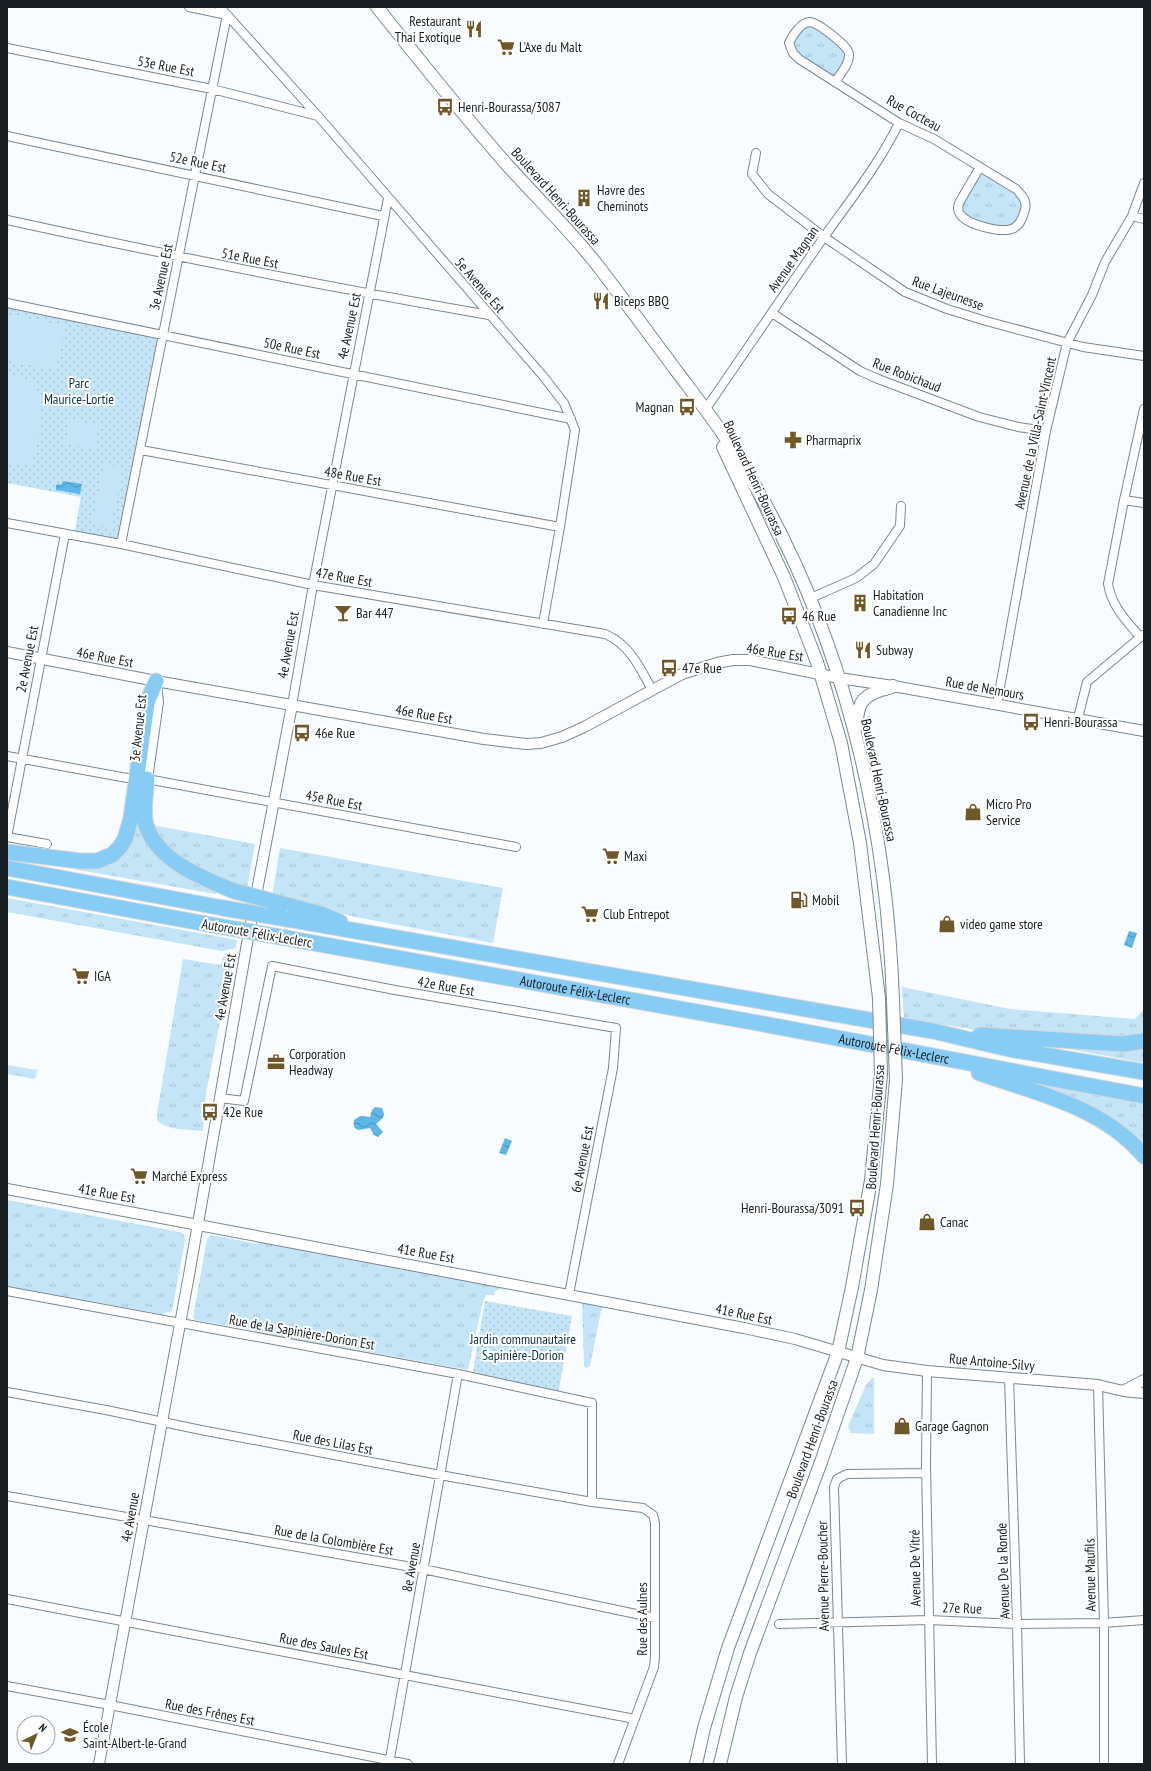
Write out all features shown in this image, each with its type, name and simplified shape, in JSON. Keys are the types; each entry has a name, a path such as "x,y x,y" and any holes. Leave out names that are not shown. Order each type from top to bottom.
{"highway":[{"path":"7,852 80,861 97,861 112,856 120,847 125,839 131,818 147,703 156,681"},
{"path":"147,779 146,824 154,839 170,858 198,876 234,891 321,914 371,934"},
{"name":"Autoroute Félix-Leclerc","path":"7,868 223,908 933,1031 1009,1049 1144,1072"},
{"name":"Autoroute Félix-Leclerc","path":"7,887 758,1023 1144,1096"},
{"path":"933,1031 1123,1044 1144,1041"},
{"path":"936,1057 1078,1108 1095,1116 1120,1132 1144,1156"}],"main road":[{"name":"Boulevard Henri-Bourassa","path":"377,7 480,134 598,266 705,410 747,472 788,548 811,598 839,678 855,734 876,821 892,944 896,1080 887,1184 871,1290 857,1358 821,1462 750,1653 736,1697 720,1764"},
{"name":"Boulevard Henri-Bourassa","path":"696,1764 706,1721 728,1648 838,1352 852,1287 871,1180 881,1075 879,998 858,830 841,743 821,674 784,577 705,410"},
{"path":"855,734 858,708 862,701 871,694 893,686"}],"street":[{"path":"189,7 227,15"},
{"name":"5e Avenue Est","path":"220,7 318,116 543,376 564,403 575,430 543,624"},
{"name":"3e Avenue Est","path":"121,544 227,15"},
{"name":"Rue Cocteau","path":"835,82 848,61 848,49 842,42 814,24 809,22 804,24 791,37 789,43 790,48 799,59 899,123 934,139 980,167 1016,189 1023,196 1026,202 1026,210 1021,222 1016,228 1000,230 968,221 961,216 958,209 959,203 980,167"},
{"name":"53e Rue Est","path":"7,48 212,89 318,116"},
{"name":"Avenue Magnan","path":"705,410 824,237 869,175 886,149 899,123"},
{"name":"52e Rue Est","path":"7,136 383,216"},
{"name":"Rue Lajeunesse","path":"756,153 752,174 768,194 824,237 905,292 948,310 1067,343 1083,347 1144,356"},
{"name":"Avenue de la Villa-Saint-Vincent","path":"997,704 1046,431 1067,343 1092,295 1104,262 1132,216 1144,183"},
{"name":"4e Avenue Est","path":"189,1275 313,585 353,374 370,294 383,216 388,198"},
{"path":"1132,216 1144,219"},
{"name":"51e Rue Est","path":"7,220 179,257 370,294 489,315"},
{"name":"50e Rue Est","path":"7,303 571,419"},
{"name":"Rue Robichaud","path":"772,313 860,371 878,379 979,417 1018,427 1046,431"},
{"path":"1078,718 1087,682 1142,636 1114,605 1108,584 1124,500 1144,409"},
{"name":"48e Rue Est","path":"141,450 560,527"},
{"path":"1124,500 1144,503"},
{"path":"811,598 856,578 874,564 900,526 901,506"},
{"name":"47e Rue Est","path":"7,523 121,544 313,585 605,634 618,640 632,655 652,690"},
{"name":"2e Avenue Est","path":"7,837 40,658 65,534"},
{"name":"46e Rue Est","path":"7,652 156,681 498,741 526,744 541,743 562,737 584,727 682,674 699,668 733,660 750,660 821,674"},
{"name":"Rue de Nemours","path":"821,674 1078,718 1144,731"},
{"name":"3e Avenue Est","path":"147,779 158,702 156,681"},
{"path":"7,756 128,778"},
{"name":"45e Rue Est","path":"147,779 516,847"},
{"path":"7,837 47,844"},
{"name":"42e Rue Est","path":"220,1098 244,1101 272,966 395,990 616,1028"},
{"name":"6e Avenue Est","path":"569,1294 613,1068 616,1028"},
{"name":"41e Rue Est","path":"7,1189 744,1328 795,1339 838,1352"},
{"name":"4e Avenue","path":"99,1764 189,1275"},
{"name":"Rue de la Sapinière-Dorion Est","path":"7,1291 458,1374 592,1402 592,1502"},
{"name":"Rue Antoine-Silvy","path":"838,1352 883,1365 927,1371 1098,1385 1123,1391 1144,1393"},
{"name":"Avenue De Vitré","path":"927,1371 926,1473 932,1764"},
{"name":"8e Avenue","path":"389,1762 458,1374"},
{"name":"Avenue De la Ronde","path":"1009,1377 1020,1764"},
{"path":"1123,1391 1144,1380"},
{"name":"Avenue Maufils","path":"1098,1385 1104,1623 1104,1764"},
{"name":"Rue des Lilas Est","path":"7,1392 440,1475 592,1502 643,1508 653,1516"},
{"name":"Avenue Pierre-Boucher","path":"842,1764 834,1487 837,1478 847,1474 926,1473"},
{"name":"Rue de la Colombière Est","path":"7,1496 423,1569 655,1618"},
{"name":"Rue des Aulnes","path":"618,1764 636,1719 654,1667 655,1523 653,1516"},
{"name":"Rue des Saules Est","path":"7,1599 636,1719"},
{"name":"27e Rue","path":"779,1624 929,1620 1017,1624 1104,1623 1144,1620"},
{"name":"Rue des Frênes Est","path":"7,1686 110,1705 389,1762 408,1764"}],"green space":[{"path":"804,24 814,24 849,54 835,82 793,53 791,37"},
{"path":"980,167 1023,196 1021,222 1000,230 961,216 959,203"},
{"name":"Parc Maurice-Lortie","path":"7,303 163,335 121,544 74,535 81,497 7,483"},
{"path":"7,314 66,326 56,370 7,361"},
{"path":"7,375 21,377 28,380 36,387 40,397 42,408 40,433 32,467 7,462"},
{"path":"70,420 99,425 95,449 65,444"},
{"path":"104,464 123,468 111,528 92,524"},
{"path":"138,802 146,834 157,855 163,861 217,889 216,894 56,866 56,863 103,863"},
{"path":"152,825 255,844 247,889 231,884 172,854"},
{"path":"280,848 503,888 493,943 356,917 272,896"},
{"path":"7,898 237,940 236,948 222,951 7,912"},
{"path":"226,955 233,955 206,1093 203,1131 172,1128 161,1124 157,1120 157,1114 183,959 221,965 223,957"},
{"path":"902,987 1010,1009 1135,1019 1144,1009 1144,1038 999,1034 904,1018"},
{"path":"1144,1045 1144,1063 1064,1048"},
{"path":"7,1065 37,1070 36,1077 34,1079 7,1074"},
{"path":"1030,1083 1144,1104 1144,1149"},
{"path":"7,1200 180,1232 184,1235 185,1240 172,1311 162,1314 7,1286"},
{"path":"212,1235 257,1244 258,1241 501,1286 500,1289 495,1291 494,1295 486,1295 483,1301 468,1370 196,1320 193,1318 207,1239"},
{"name":"Jardin communautaire Sapinière-Dorion","path":"485,1301 572,1316 558,1395 472,1377"},
{"path":"582,1301 605,1305 601,1311 590,1366 586,1368 584,1366"},
{"path":"872,1378 874,1378 874,1434 851,1433 848,1426 866,1385"}],"water":[{"path":"63,481 82,484 80,494 56,490 56,485 61,485"},
{"path":"1129,931 1137,933 1132,948 1124,945"},
{"path":"375,1107 382,1108 384,1114 383,1118 376,1124 383,1132 378,1137 374,1135 370,1128 359,1130 354,1126 354,1120 360,1116 370,1117 372,1110"},
{"path":"505,1138 512,1141 506,1155 499,1153"}],"place":[{"name":"Restaurant Thai Exotique","path":"474,29"},
{"name":"L'Axe du Malt","path":"506,47"},
{"name":"Henri-Bourassa/3087","path":"445,107"},
{"name":"Havre des Cheminots","path":"584,198"},
{"name":"Biceps BBQ","path":"601,301"},
{"name":"Magnan","path":"687,407"},
{"name":"Pharmaprix","path":"793,440"},
{"name":"Habitation Canadienne Inc","path":"860,603"},
{"name":"Bar 447","path":"343,613"},
{"name":"46 Rue","path":"789,616"},
{"name":"Subway","path":"863,650"},
{"name":"47e Rue","path":"669,668"},
{"name":"Henri-Bourassa","path":"1031,722"},
{"name":"46e Rue","path":"302,733"},
{"name":"Micro Pro Service","path":"973,812"},
{"name":"Maxi","path":"611,856"},
{"name":"Mobil","path":"799,900"},
{"name":"Club Entrepot","path":"590,914"},
{"name":"video game store","path":"947,924"},
{"name":"IGA","path":"81,976"},
{"name":"Corporation Headway","path":"276,1062"},
{"name":"42e Rue","path":"210,1112"},
{"name":"Marché Express","path":"139,1176"},
{"name":"Henri-Bourassa/3091","path":"857,1208"},
{"name":"Canac","path":"927,1222"},
{"name":"Garage Gagnon","path":"902,1426"},
{"name":"École Saint-Albert-le-Grand","path":"70,1735"}]}
